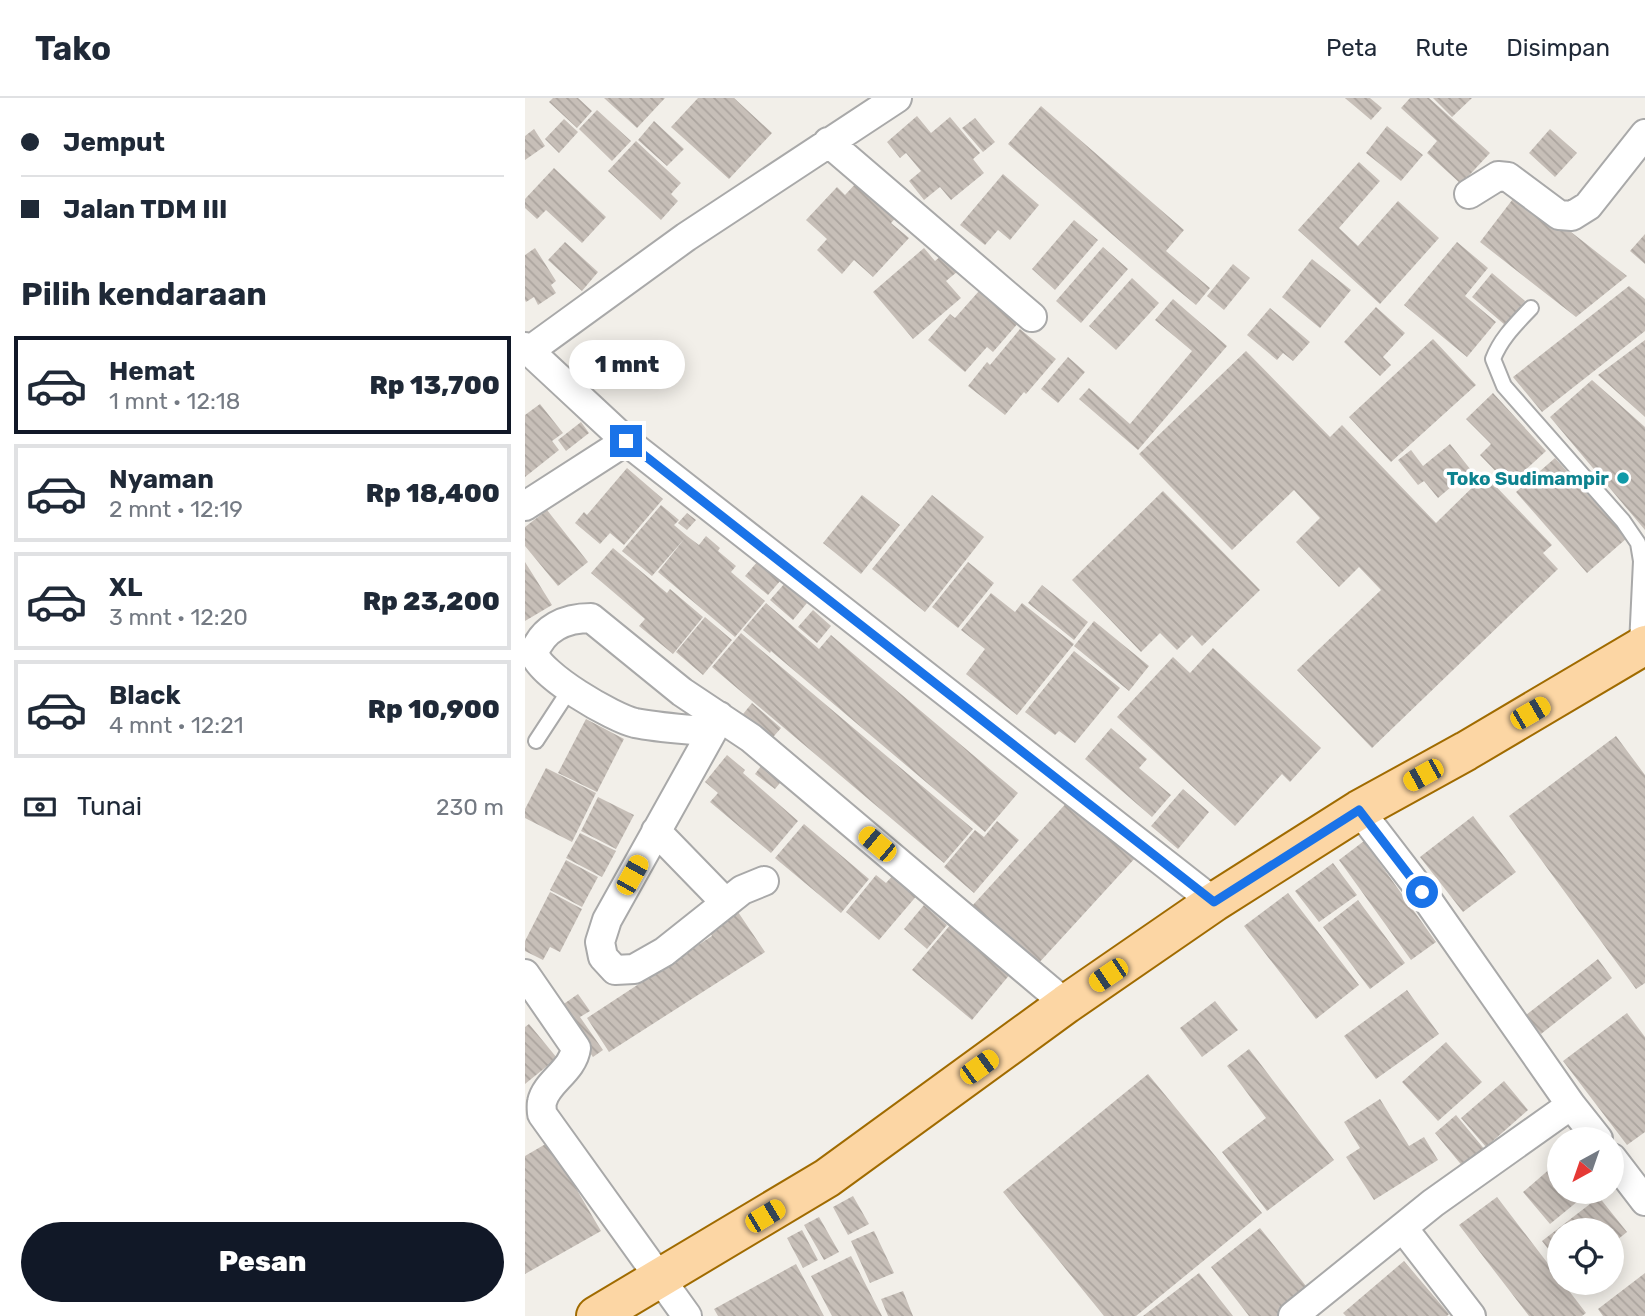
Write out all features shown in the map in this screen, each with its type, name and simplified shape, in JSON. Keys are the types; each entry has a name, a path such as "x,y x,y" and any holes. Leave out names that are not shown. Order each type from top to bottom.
{"main road":[{"path":"596,1316 827,1178 1066,1004 1214,902 1359,810 1643,647"}],"street":[{"path":"897,98 686,237 527,349 626,441 1214,902"},
{"path":"1469,194 1499,176 1508,177 1559,215 1572,216 1588,206 1645,134"},
{"path":"828,142 1032,317"},
{"path":"525,506 626,441"},
{"path":"715,724 682,692 591,618 567,620 552,627 544,634 534,653 535,659 547,671 571,689 633,723 715,724 751,738 1066,1004"},
{"path":"715,724 607,920 600,942 603,957 615,970 634,970 664,952 742,890 764,881"},
{"path":"1359,810 1422,892 1588,1127"},
{"path":"656,831 726,903"},
{"path":"525,974 576,1048 575,1058 545,1094 541,1103 542,1114 687,1316"},
{"path":"1293,1316 1433,1203 1571,1105"},
{"path":"1624,1174 1645,1201"},
{"path":"1403,1228 1471,1316"}],"lane":[{"path":"1531,308 1507,334 1493,359 1504,386 1623,521 1638,543 1641,561 1643,647"},
{"path":"536,741 571,689"}],"building":[{"path":"553,98 578,98 592,111 577,128 549,102"},
{"path":"604,98 665,98 637,128"},
{"path":"698,98 734,98 772,133 729,179 671,127"},
{"path":"1345,98 1370,98 1382,108 1371,120"},
{"path":"1410,98 1429,98 1490,153 1461,184 1427,153 1437,141 1401,108"},
{"path":"1433,98 1472,98 1452,117"},
{"path":"1041,106 1184,230 1166,251 1210,288 1196,305 1008,144"},
{"path":"597,110 631,141 612,161 579,129"},
{"path":"917,116 931,133 950,117 980,153 973,159 984,173 951,200 940,187 924,200 909,181 921,171 906,153 900,158 887,142"},
{"path":"975,118 995,142 983,152 962,128"},
{"path":"564,119 578,132 559,153 545,139"},
{"path":"654,121 684,149 667,166 638,140"},
{"path":"1387,126 1423,155 1401,181 1366,153"},
{"path":"534,129 545,146 525,160 525,136"},
{"path":"1550,129 1577,153 1555,177 1529,153"},
{"path":"636,141 681,183 671,194 678,201 661,220 608,171"},
{"path":"1359,162 1380,181 1339,228 1358,246 1398,201 1439,238 1380,304 1298,230"},
{"path":"554,168 606,217 582,243 546,210 537,219 525,208 525,199"},
{"path":"1003,174 1039,205 1010,240 998,230 985,245 960,225"},
{"path":"858,181 901,212 891,223 909,238 873,277 854,260 842,274 817,250 827,239 806,220 837,187 845,195"},
{"path":"1519,191 1627,276 1576,317 1480,242"},
{"path":"1074,220 1098,240 1055,290 1032,269"},
{"path":"1645,234 1645,264 1630,251"},
{"path":"565,242 598,272 582,291 548,260"},
{"path":"1457,242 1488,268 1465,296 1496,322 1467,357 1404,305"},
{"path":"1103,247 1128,269 1081,323 1056,301"},
{"path":"535,248 556,281 551,285 556,293 538,305 534,297 526,302 525,300 525,255"},
{"path":"924,248 935,261 948,250 963,267 946,281 961,298 913,339 873,292"},
{"path":"1312,259 1351,290 1320,328 1282,297"},
{"path":"1233,264 1250,278 1224,310 1207,296"},
{"path":"1492,273 1525,301 1505,325 1472,297"},
{"path":"1132,278 1159,303 1116,350 1089,326"},
{"path":"987,282 1020,321 993,352 987,347 965,372 928,340 950,314 955,318"},
{"path":"1629,286 1645,299 1645,331 1542,412 1513,377"},
{"path":"1173,299 1227,346 1138,450 1079,399 1089,388 1130,424 1192,351 1155,320"},
{"path":"1376,307 1405,333 1383,357 1391,365 1380,376 1344,342"},
{"path":"1270,308 1310,342 1293,361 1283,353 1277,360 1247,335"},
{"path":"1020,329 1056,359 1005,415 968,386 987,362 990,365"},
{"path":"1433,339 1476,385 1391,462 1349,417"},
{"path":"1645,340 1645,417 1598,375"},
{"path":"1246,351 1330,437 1342,425 1436,523 1485,475 1552,545 1543,553 1558,569 1372,748 1297,670 1381,590 1359,567 1339,587 1296,542 1320,518 1294,490 1232,550 1139,454"},
{"path":"1068,357 1085,372 1058,403 1041,389"},
{"name":"Toko Sudimampir","path":"1592,380 1645,427 1645,530 1550,417"},
{"path":"1493,393 1546,451 1509,485 1480,455 1491,444 1466,419"},
{"path":"540,404 563,433 552,441 559,450 525,477 525,415"},
{"path":"581,422 589,433 566,451 558,440"},
{"path":"1450,444 1471,470 1438,498 1424,481 1418,485 1398,460 1411,450 1423,466"},
{"path":"1555,458 1627,538 1587,573 1516,492"},
{"path":"627,468 663,499 624,545 610,533 600,544 575,523 584,512 587,515"},
{"path":"1163,491 1260,590 1202,646 1192,635 1177,650 1160,633 1141,652 1072,580"},
{"path":"862,495 900,525 861,574 823,543"},
{"path":"932,495 984,537 925,612 872,569"},
{"path":"661,505 679,520 674,525 699,545 706,536 720,548 718,551 736,566 731,572 765,601 735,637 658,572 685,538 652,576 622,551"},
{"path":"547,510 588,562 558,586 525,546 525,527"},
{"path":"687,513 696,520 687,530 678,523"},
{"path":"613,548 667,593 670,589 703,617 673,654 639,626 645,619 591,573"},
{"path":"758,561 781,580 768,595 745,576"},
{"path":"525,562 552,605 525,621"},
{"path":"968,562 994,583 958,628 932,607"},
{"path":"785,583 807,603 793,620 770,600"},
{"path":"1042,585 1088,622 1074,640 1028,603"},
{"path":"991,593 1015,612 1022,603 1074,644 1017,715 966,674 985,649 961,630"},
{"path":"766,603 819,649 831,635 1018,793 985,832 743,630"},
{"path":"813,610 831,626 817,643 798,627"},
{"path":"705,617 732,640 703,675 676,652"},
{"path":"1094,621 1149,666 1129,691 1074,646"},
{"path":"741,633 973,829 944,863 712,667"},
{"path":"1213,648 1321,748 1290,782 1282,774 1235,826 1117,717 1173,657 1190,673"},
{"path":"1074,651 1120,688 1075,743 1059,731 1055,735 1025,712"},
{"path":"752,703 781,728 768,743 739,719"},
{"path":"586,719 624,739 597,792 558,773"},
{"path":"1111,728 1147,759 1139,768 1171,795 1152,817 1085,759"},
{"path":"1616,736 1645,775 1645,983 1636,989 1509,816"},
{"path":"727,755 745,770 743,773 798,821 771,853 710,802 718,793 705,782"},
{"path":"764,762 784,778 775,789 755,774"},
{"path":"546,768 596,793 572,842 525,818 525,809"},
{"path":"1183,789 1209,812 1178,849 1151,826"},
{"path":"598,797 634,815 616,849 581,831"},
{"path":"1071,798 1136,857 1037,965 972,906"},
{"path":"1473,816 1516,872 1463,912 1420,857"},
{"path":"997,821 1019,840 974,893 944,867 975,830 984,837"},
{"path":"804,824 869,879 841,913 775,858"},
{"path":"580,833 616,851 602,877 566,858"},
{"path":"1364,841 1436,942 1411,960 1339,860"},
{"path":"566,860 598,877 582,907 550,890"},
{"path":"1333,863 1357,895 1319,922 1295,891"},
{"path":"895,873 919,893 879,940 846,912 876,875 886,883"},
{"path":"550,892 582,909 560,952 550,947 543,960 525,951 525,941"},
{"path":"1288,893 1359,985 1316,1019 1244,926"},
{"path":"1358,900 1405,963 1370,989 1323,927"},
{"path":"924,905 947,925 927,949 904,929"},
{"path":"738,912 765,952 609,1052 587,1018 712,936 709,931"},
{"path":"957,917 1016,967 972,1020 912,970"},
{"path":"1598,959 1612,978 1541,1034 1526,1015"},
{"path":"1407,990 1439,1034 1376,1079 1344,1036"},
{"path":"578,994 590,1011 580,1017 603,1050 593,1057 558,1008"},
{"path":"1215,1001 1238,1030 1202,1057 1180,1028"},
{"path":"1627,1013 1645,1037 1645,1132 1627,1145 1624,1141 1624,1127 1613,1127 1563,1061"},
{"path":"529,1024 557,1058 525,1084 525,1027"},
{"path":"1446,1042 1482,1082 1438,1121 1402,1082"},
{"path":"1249,1049 1334,1160 1267,1211 1222,1152 1266,1118 1227,1066"},
{"path":"1148,1074 1262,1213 1136,1316 1104,1316 1003,1192"},
{"path":"1504,1081 1528,1110 1486,1147 1461,1118"},
{"path":"1380,1099 1409,1146 1424,1137 1438,1160 1374,1200 1346,1157 1360,1148 1344,1122"},
{"path":"1456,1115 1486,1151 1464,1168 1435,1133"},
{"path":"549,1142 601,1231 525,1274 525,1156"},
{"path":"1547,1171 1547,1204 1574,1204 1557,1218 1547,1218 1547,1220 1523,1192"},
{"path":"853,1196 869,1224 848,1235 833,1207"},
{"path":"1497,1197 1547,1262 1547,1295 1572,1295 1586,1313 1582,1316 1529,1316 1459,1225"},
{"path":"1590,1204 1605,1204 1616,1218 1572,1218"},
{"path":"819,1217 839,1252 824,1260 804,1225"},
{"path":"1260,1228 1310,1291 1278,1316 1249,1316 1211,1267"},
{"path":"802,1230 818,1260 803,1268 787,1238"},
{"path":"874,1231 894,1273 870,1283 851,1241"},
{"path":"851,1256 882,1316 832,1316 811,1276"},
{"path":"1404,1261 1449,1314 1447,1316 1346,1316 1343,1313"},
{"path":"796,1264 824,1316 718,1316 714,1309"},
{"path":"1199,1273 1233,1316 1143,1316"},
{"path":"1645,1273 1645,1316 1603,1316 1598,1309 1616,1295 1624,1295 1624,1289"},
{"path":"903,1291 913,1316 888,1316 881,1299"}],"place":[{"name":"Toko Sudimampir","path":"1623,478"}],"route":[{"path":"626,441 1214,902 1359,810 1422,892"}]}
